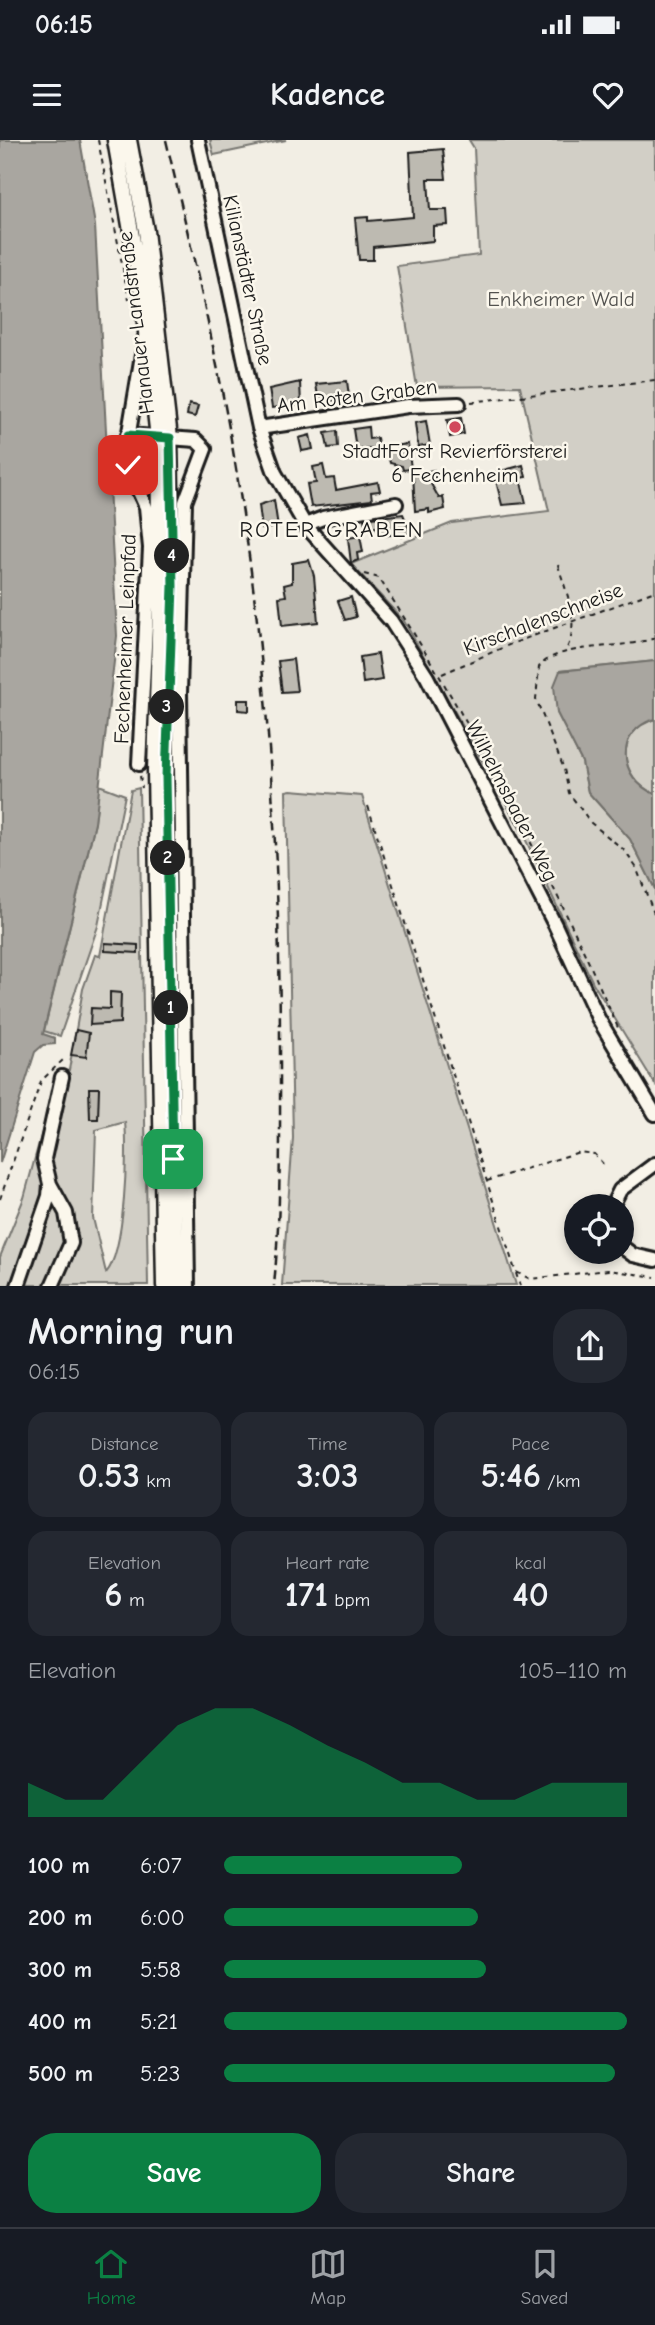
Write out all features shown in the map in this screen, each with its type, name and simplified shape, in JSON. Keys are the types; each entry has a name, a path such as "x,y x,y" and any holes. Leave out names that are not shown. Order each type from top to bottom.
{"main road":[{"path":"108,140 124,184"},
{"name":"Hanauer Landstraße","path":"116,140 164,438"},
{"name":"Hanauer Landstraße","path":"129,140 142,200 164,438 173,586 166,777 176,1286"},
{"path":"138,140 142,200"},
{"path":"164,438 155,771 164,1286"}],"street":[{"name":"Kilianstädter Straße","path":"198,140 259,428"},
{"name":"Fechenheimer Leinpfad","path":"139,764 150,548 146,507 128,465 128,435 147,327"},
{"name":"Am Roten Graben","path":"259,428 408,406 459,404"},
{"name":"Wilhelmsbader Weg","path":"259,428 275,473 305,525 391,621 427,677 555,925 598,1017 655,1114"},
{"path":"128,435 196,440 205,449 185,502 180,693 188,1286"},
{"path":"305,525 323,518 389,508 396,504"},
{"path":"18,1286 49,1196 50,1184 44,1152 62,1077"},
{"path":"618,1194 655,1164"},
{"path":"50,1184 66,1213 71,1243 52,1286"},
{"path":"634,1255 655,1260"}],"path":[{"path":"99,140 131,308"},
{"path":"459,404 655,380"},
{"path":"558,565 574,620 573,639 566,651"},
{"name":"Kirschalenschneise","path":"622,1038 572,922 523,823 441,674 574,620 655,591"},
{"path":"655,638 605,649 566,651 545,659 539,667 536,699 541,718 564,769 569,793 579,810 623,849 636,867 655,916"},
{"path":"368,806 520,1286"},
{"path":"0,1199 41,1081 65,1058"},
{"path":"487,1181 579,1152 594,1154 605,1166"},
{"path":"516,1272 530,1279 608,1270 655,1278"}],"green space":[{"path":"210,140 286,140 214,155"},
{"name":"Enkheimer Wald","path":"469,140 655,140 655,661 560,671 557,713 582,762 588,792 630,839 655,889 655,1084 593,983 523,834 404,621 351,564 452,523 549,511 520,386 417,387 397,266 479,255 474,148"},
{"path":"655,719 655,794 643,787 634,777 626,755 632,734"},
{"path":"99,785 125,795 98,926 60,1036 44,1031 95,823"},
{"path":"139,788 148,1285 0,1285 0,1257 24,1198 57,1077 69,1070 83,989 95,955 100,956 131,790","holes":["125,1122 121,1224 112,1262 106,1273 93,1218 96,1130"]},
{"path":"286,791 362,796 516,1285 282,1285 293,1138"}],"shaded area":[{"path":"0,140 80,140 95,225 117,636 95,823 43,1034 55,1038 55,1044 43,1045 35,1052 0,1163"},
{"path":"655,661 655,719 632,734 626,755 634,778 655,794 655,889 630,839 588,792 582,762 557,713 554,686 560,671"}],"building":[{"path":"443,149 446,179 428,179 430,210 447,210 448,225 433,226 433,241 373,247 373,260 359,260 355,218 368,217 368,221 413,217 410,152"},
{"path":"347,381 349,396 325,403 324,396 318,397 316,384"},
{"path":"300,382 301,405 272,408 269,389"},
{"path":"189,404 198,406 195,417 187,415"},
{"name":"StadtForst Revierförsterei 6 Fechenheim","path":"461,418 464,434 450,437 447,420"},
{"path":"426,421 430,445 418,447 415,423"},
{"path":"368,427 369,439 377,438 379,448 356,449 353,429"},
{"path":"337,431 338,447 328,448 325,433"},
{"path":"310,435 313,449 302,451 299,438"},
{"path":"408,444 411,469 403,470 402,466 390,463 386,447"},
{"path":"323,465 326,479 334,478 336,490 378,482 380,491 371,492 372,500 311,507 307,484 316,483 313,467"},
{"path":"523,465 526,477 520,478 526,503 502,505 494,473"},
{"path":"434,470 436,483 431,484 439,498 443,497 445,509 429,513 429,509 415,511 413,474"},
{"path":"274,500 278,527 262,529 259,505"},
{"path":"403,514 411,533 402,537 401,534 379,536 377,527 366,529 364,519"},
{"path":"360,536 363,552 357,553 358,560 351,563 348,538"},
{"path":"309,560 314,576 318,622 282,626 279,597 286,596 284,585 292,583 292,563"},
{"path":"351,597 356,617 345,620 338,601"},
{"path":"378,654 382,680 363,683 360,657"},
{"path":"293,659 297,691 282,692 278,661"},
{"path":"238,700 249,700 249,711 238,710"},
{"path":"105,943 138,945 138,953 105,951"},
{"path":"110,992 121,993 120,1023 90,1025 91,1008 110,1009"},
{"path":"76,1030 89,1033 86,1057 71,1055"},
{"path":"89,1088 99,1088 98,1119 90,1119"}],"railway":[{"path":"166,140 230,433 248,547 264,691 278,908 280,1170 274,1286"}],"place":[{"name":"StadtForst Revierförsterei 6 Fechenheim","path":"455,427"}],"district":[{"name":"ROTER GRABEN","path":"332,529"}],"route":[{"path":"128,465 128,435 170,438 173,586 166,777 173,1159"}]}
